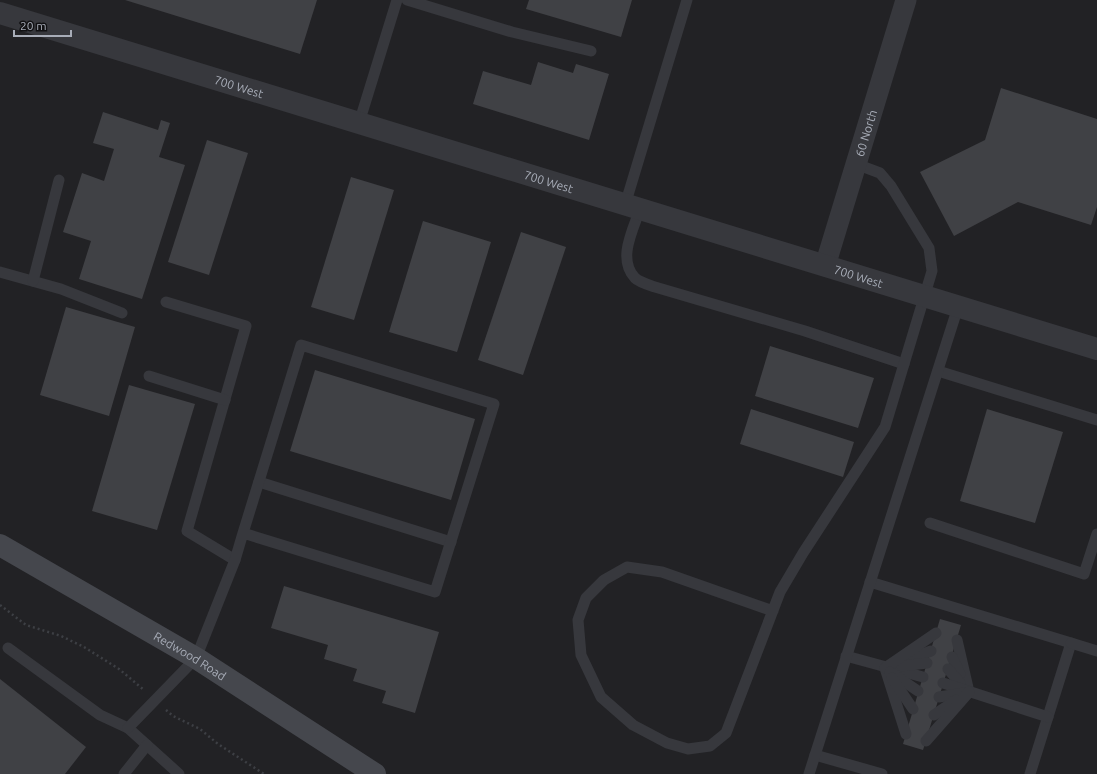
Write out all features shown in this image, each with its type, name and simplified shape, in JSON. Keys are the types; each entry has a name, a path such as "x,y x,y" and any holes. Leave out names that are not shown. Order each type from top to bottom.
{"main road":[{"name":"Redwood Road","path":"0,545 196,658 375,774"}],"street":[{"name":"60 North","path":"825,266 906,0"},
{"name":"700 West","path":"0,13 1097,350"}],"lane":[{"path":"358,123 397,0"},
{"path":"407,0 512,32 592,51"},
{"path":"687,0 632,207 627,266 636,279 655,287 805,331 904,364"},
{"path":"773,610 662,572 627,567 604,580 586,598 578,620 581,655 601,697 633,725 667,743 688,749 710,746 726,732 780,592 803,553 885,427 932,271 929,248 891,186 880,173 856,164"},
{"path":"33,281 59,180"},
{"path":"0,272 61,289 122,313"},
{"path":"166,302 246,326 187,531 235,560"},
{"path":"809,774 958,307"},
{"path":"128,728 196,658 235,560 243,533 302,345 494,404 435,592 243,533"},
{"path":"938,371 1097,420"},
{"path":"150,376 225,400"},
{"path":"259,482 451,542"},
{"path":"930,523 1084,574 1097,534"},
{"path":"870,582 1097,652"},
{"path":"885,668 936,633"},
{"path":"957,640 969,692"},
{"path":"1030,774 1070,644"},
{"path":"8,648 100,715 128,728 179,774"},
{"path":"885,668 931,651"},
{"path":"846,656 885,668 923,677"},
{"path":"952,657 969,692"},
{"path":"885,668 927,663"},
{"path":"885,668 918,692"},
{"path":"885,668 913,709"},
{"path":"885,668 907,729"},
{"path":"948,669 969,692"},
{"path":"944,683 1048,717"},
{"path":"939,697 969,692"},
{"path":"934,715 969,692"},
{"path":"930,730 969,692"},
{"path":"926,741 969,692"},
{"path":"124,774 147,746"},
{"path":"815,755 882,774"}],"path":[{"path":"0,606 26,626 61,636 84,647 119,669 142,688"},
{"path":"169,712 173,716 200,729 218,744 264,774"}],"shaded area":[{"path":"0,0 1097,0 1097,774 0,774"}],"building":[{"path":"125,0 317,0 300,54"},
{"path":"529,0 632,0 621,37 526,9"},
{"path":"538,62 573,73 576,64 609,74 589,140 473,104 483,71 531,85"},
{"path":"1001,88 1097,119 1097,207 1091,225 1018,202 954,236 920,172 985,140"},
{"path":"103,112 158,130 161,120 170,123 159,157 185,165 142,299 79,279 91,241 63,232 82,173 104,181 114,149 93,143"},
{"path":"207,140 248,153 209,275 168,262"},
{"path":"351,177 394,190 354,320 311,307"},
{"path":"423,221 491,242 457,352 389,332"},
{"path":"521,232 566,247 523,375 478,360"},
{"path":"66,307 135,327 109,416 40,395"},
{"path":"770,346 874,378 858,428 755,396"},
{"path":"315,370 475,419 451,500 290,451"},
{"path":"129,385 195,404 157,530 92,511"},
{"path":"751,409 854,442 843,477 740,444"},
{"path":"987,409 1063,432 1035,523 960,501"},
{"path":"284,586 439,632 415,713 382,703 386,691 353,681 357,669 324,659 328,645 271,628"},
{"path":"940,619 961,625 923,750 903,744"},
{"path":"0,679 86,747 65,774 0,774"}]}
